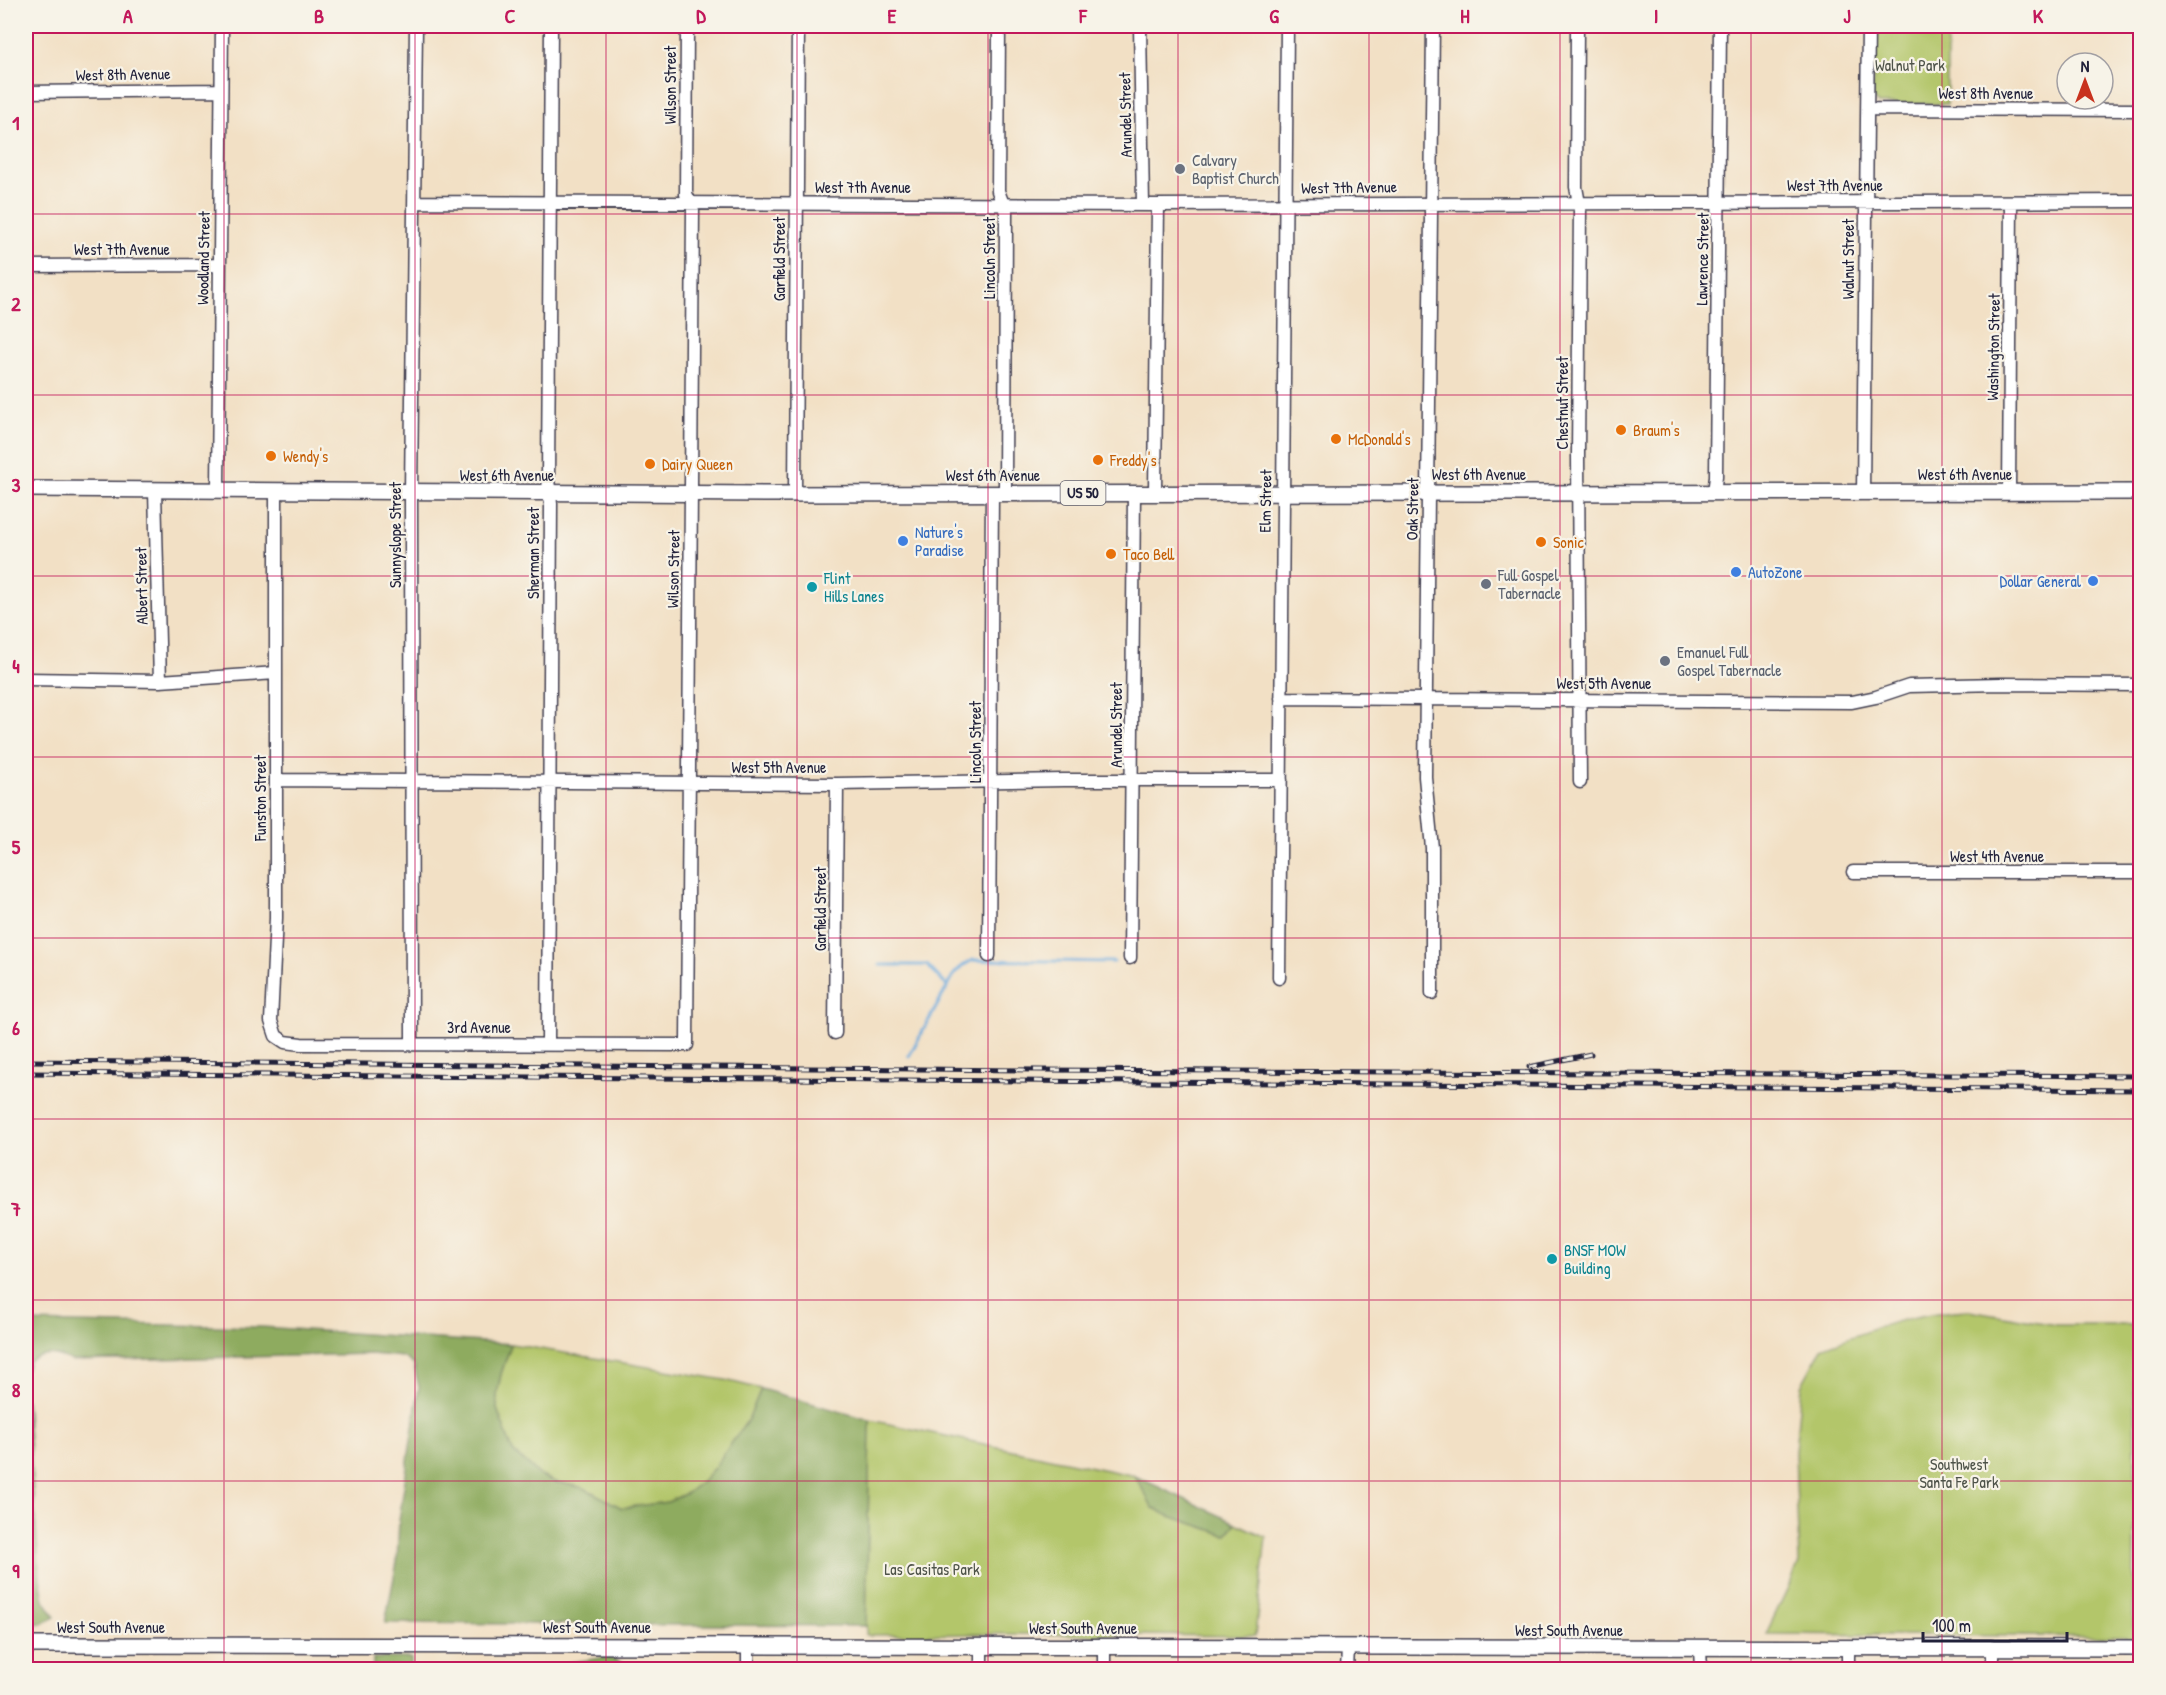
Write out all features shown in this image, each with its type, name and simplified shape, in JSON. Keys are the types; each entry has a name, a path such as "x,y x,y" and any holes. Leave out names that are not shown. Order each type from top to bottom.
{"main road":[{"name":"West 6th Avenue","path":"26,489 795,494 2140,492"},
{"name":"West South Avenue","path":"26,1645 2140,1648"}],"street":[{"name":"Woodland Street","path":"218,491 222,26"},
{"name":"Sunnyslope Street","path":"412,1044 413,515 411,493 416,26"},
{"name":"Sherman Street","path":"548,1044 551,26"},
{"name":"Wilson Street","path":"616,1044 687,1045 691,202 686,194 687,26"},
{"name":"Garfield Street","path":"795,494 798,26"},
{"name":"Lincoln Street","path":"989,956 991,781 1006,221 1004,204 998,190 999,26"},
{"name":"Arundel Street","path":"1140,26 1143,205"},
{"name":"Elm Street","path":"1279,978 1287,26"},
{"name":"Oak Street","path":"1432,993 1432,848 1425,777 1433,26"},
{"name":"Chestnut Street","path":"1577,26 1580,782"},
{"name":"Lawrence Street","path":"1714,492 1716,477 1720,26"},
{"name":"Walnut Street","path":"1863,492 1868,26"},
{"name":"West 8th Avenue","path":"26,92 221,90"},
{"name":"West 8th Avenue","path":"1867,109 2140,110"},
{"name":"West 7th Avenue","path":"414,202 1158,205 1432,202 2140,201"},
{"name":"Washington Street","path":"2009,492 2011,202"},
{"path":"1155,492 1158,205"},
{"name":"West 7th Avenue","path":"26,266 219,265"},
{"name":"Albert Street","path":"155,491 160,681"},
{"name":"Funston Street","path":"276,491 276,918 271,1021 273,1030 279,1039 285,1042 341,1044"},
{"name":"Arundel Street","path":"1130,958 1134,493"},
{"path":"26,679 160,681 276,673"},
{"name":"West 5th Avenue","path":"1281,698 1852,702 1909,686 2140,685"},
{"name":"West 5th Avenue","path":"277,780 837,784 1281,780"},
{"name":"Garfield Street","path":"836,1033 837,784"},
{"name":"West 4th Avenue","path":"1853,872 2140,872"},
{"name":"3rd Avenue","path":"341,1044 616,1044"},
{"path":"748,1645 748,1670"},
{"path":"981,1646 981,1670"},
{"path":"1104,1647 1104,1670"},
{"path":"1347,1648 1347,1670"},
{"path":"1700,1648 1701,1670"},
{"path":"1848,1648 1848,1670"},
{"path":"1993,1648 1993,1670"}],"green space":[{"name":"Walnut Park","path":"1873,26 1947,26 1947,104 1878,104 1873,99"},
{"name":"Southwest Santa Fe Park","path":"1969,1310 2056,1325 2133,1325 2135,1458 2133,1637 1766,1634 1799,1564 1795,1452 1801,1386 1822,1348 1876,1328 1912,1318"},
{"path":"26,1322 262,1327 511,1344 501,1374 497,1393 497,1409 513,1452 541,1476 555,1482 584,1488 622,1508 668,1502 687,1493 702,1481 748,1420 761,1389 870,1420 866,1626 385,1623 397,1562 399,1520 419,1387 414,1365 403,1357 371,1354 72,1361 50,1355 29,1361 26,1371"},
{"path":"511,1344 725,1380 761,1389 748,1420 702,1481 687,1493 668,1502 622,1508 584,1488 555,1482 541,1476 513,1452 497,1409 497,1393 501,1374"},
{"path":"26,1400 40,1578 44,1600 55,1617 42,1624 26,1622"},
{"name":"Las Casitas Park","path":"870,1420 1135,1476 1153,1508 1226,1535 1236,1523 1266,1537 1255,1636 866,1635"},
{"path":"1135,1476 1236,1523 1226,1535 1167,1515 1153,1508"},
{"path":"607,1657 637,1669 552,1669 568,1663"},
{"path":"373,1658 411,1658 411,1669 373,1669"}],"waterway":[{"path":"909,1056 955,973 973,960 1114,962"},
{"path":"880,965 927,965 947,986"}],"railway":[{"path":"1529,1067 1591,1054"},
{"path":"26,1061 1039,1070 2140,1076"},
{"path":"26,1073 2140,1090"}],"place":[{"name":"Calvary Baptist Church","path":"1180,169"},
{"name":"Braum's","path":"1621,430"},
{"name":"McDonald's","path":"1336,439"},
{"name":"Wendy's","path":"271,456"},
{"name":"Freddy's","path":"1098,460"},
{"name":"Dairy Queen","path":"650,464"},
{"name":"Nature's Paradise","path":"903,541"},
{"name":"Sonic","path":"1541,542"},
{"name":"Taco Bell","path":"1111,554"},
{"name":"AutoZone","path":"1736,572"},
{"name":"Dollar General","path":"2093,581"},
{"name":"Full Gospel Tabernacle","path":"1486,584"},
{"name":"Flint Hills Lanes","path":"812,587"},
{"name":"Emanuel Full Gospel Tabernacle","path":"1665,661"},
{"name":"BNSF MOW Building","path":"1552,1259"}]}
